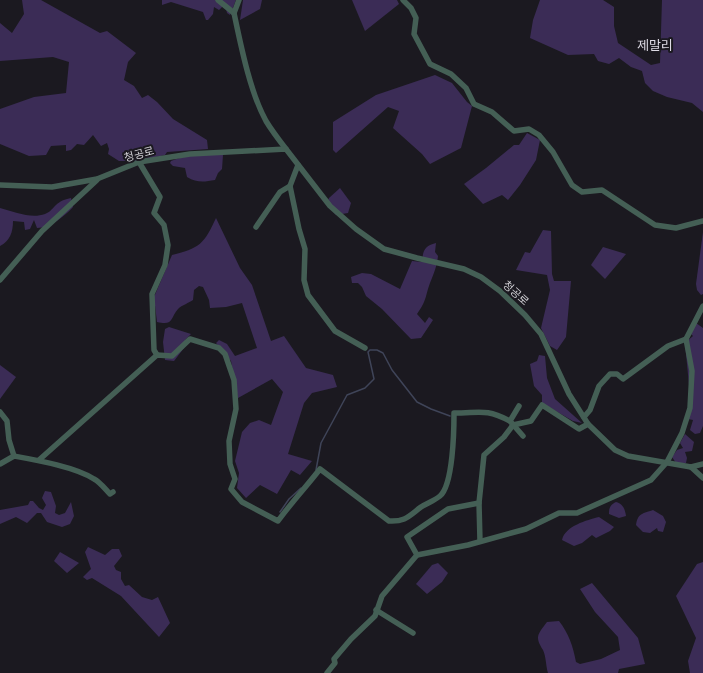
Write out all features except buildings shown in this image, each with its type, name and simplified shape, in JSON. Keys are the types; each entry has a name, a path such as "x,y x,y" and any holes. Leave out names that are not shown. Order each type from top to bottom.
{"street":[{"path":"218,0 234,13 238,0"},
{"path":"403,0 412,8 416,18 414,34 430,64 450,74 466,88 474,104 492,112 514,131 529,129 539,135 553,152 572,185 582,192 602,190 655,225 676,228 703,220"},
{"name":"청공로","path":"234,13 243,52 260,108 267,122 286,149 330,206 356,229 384,248 417,258 464,269 481,277 500,291 525,315 541,334 569,394 588,424 615,450 628,456 691,467"},
{"name":"청공로","path":"0,185 52,187 97,180 139,162 190,154 286,149"},
{"path":"139,162 160,197 154,213 164,225 168,245 165,265 152,294 154,350 158,355"},
{"path":"298,165 290,186 305,249 304,280 308,295 335,331 365,348"},
{"path":"0,280 42,231 97,180"},
{"path":"256,227 280,192 290,186"},
{"path":"327,673 335,663 334,659 351,639 370,621 382,596 417,555 526,529 559,513 577,512 616,497 651,480 667,462 682,433 690,408 692,371 686,339 703,306"},
{"path":"39,460 158,355 172,356 190,338 219,348 225,354 234,380 236,409 229,441 230,464 235,479 231,490 242,502 278,522 293,500 304,490 320,469 389,522 401,522 426,503 440,496 446,488 454,442 454,413 476,413 485,410 496,413 512,423 523,436"},
{"path":"584,417 590,410 599,386 610,374 617,374 623,379 668,346 686,339"},
{"path":"480,541 479,503 484,455 504,437 519,406"},
{"path":"512,423 531,421 542,406 579,429 588,424"},
{"path":"0,412 8,421 8,440 14,456"},
{"path":"0,464 14,456 39,460 95,479 110,494 113,492"},
{"path":"691,467 703,464"},
{"path":"691,467 703,478"},
{"path":"417,555 407,537 448,509 479,503"},
{"path":"376,610 413,633"}],"shaded area":[{"path":"22,0 41,0 100,33 107,31 136,53 128,62 124,80 134,86 142,98 148,95 173,119 207,140 208,149 167,152 165,155 137,161 119,161 108,154 109,149 107,143 101,146 93,135 84,145 77,144 71,150 66,151 66,145 51,146 46,155 29,156 0,144 0,109 34,97 66,93 69,62 53,57 0,61 0,23 12,33 24,14"},
{"path":"162,0 236,0 230,15 227,13 225,4 219,10 214,7 213,14 208,20 206,20 203,12 171,2 162,5"},
{"path":"243,0 262,0 260,9 240,20"},
{"path":"352,0 397,0 399,4 365,31"},
{"path":"540,0 603,0 614,7 614,26 618,43 651,65 660,63 662,0 703,0 703,112 692,103 667,97 653,91 645,83 642,71 631,67 619,58 609,64 598,61 594,54 568,55 530,38 533,20"},
{"path":"435,75 452,83 472,106 461,148 430,164 422,154 393,128 399,111 388,107 336,153 333,150 333,122 376,95"},
{"path":"527,133 540,140 536,160 520,185 508,200 502,195 483,204 464,184 514,145 519,145"},
{"path":"223,155 222,169 218,173 215,180 211,181 201,182 191,179 187,177 185,168 173,166 170,163 171,161 190,156"},
{"path":"340,188 351,203 348,213 336,215 326,204 329,198"},
{"path":"71,198 73,207 62,218 47,226 37,228 34,220 30,229 25,230 24,222 13,221 10,236 6,242 0,246 0,208 34,216 48,213 61,201"},
{"path":"216,218 240,268 252,285 271,341 284,336 306,368 333,375 337,387 312,393 304,403 288,454 312,461 300,475 291,470 277,494 260,485 246,498 237,488 239,473 235,461 242,432 250,423 259,420 271,425 283,392 272,379 238,398 231,361 216,343 219,340 227,344 235,356 257,348 242,303 226,307 210,308 209,300 203,287 199,286 194,290 193,300 181,306 169,322 157,322 154,297 172,255 189,250 200,244 208,234"},
{"path":"543,230 551,231 552,274 554,281 571,281 566,337 557,350 550,346 541,328 550,290 547,275 516,270 525,252 530,253"},
{"path":"703,232 703,294 701,295 697,290 696,284"},
{"path":"436,243 435,252 438,256 436,266 424,302 417,314 425,323 429,317 433,320 421,338 411,339 382,309 366,296 362,287 358,283 352,283 351,277 362,273 371,274 400,289 412,261 422,262 423,255 427,247"},
{"path":"603,247 626,254 605,279 591,265"},
{"path":"696,323 703,328 703,426 700,433 695,434 690,430 693,420 688,419 691,406 685,343 693,336 691,334"},
{"path":"169,327 191,334 185,340 184,348 174,361 165,360 163,342 165,329"},
{"path":"539,355 545,356 547,378 555,399 582,423 573,421 542,403 542,395 534,386 530,364 537,361"},
{"path":"0,365 16,377 0,399"},
{"path":"685,434 694,442 692,451 685,452 687,458 686,463 676,463 672,457 677,450 683,448 680,443"},
{"path":"45,491 51,492 56,506 55,513 59,515 65,513 71,502 74,516 70,524 62,527 47,522 41,513 37,513 27,523 16,517 0,524 0,510 28,505 30,501 33,501 43,510 46,505 42,498"},
{"path":"616,502 623,507 626,516 619,518 609,514 610,507"},
{"path":"653,510 663,516 666,522 663,532 658,531 657,528 650,533 643,532 636,525 638,518 641,514"},
{"path":"599,517 614,527 610,531 596,538 592,535 582,543 574,546 562,540 567,531 572,527"},
{"path":"88,547 105,555 112,549 119,549 122,556 114,566 116,570 121,572 121,579 125,586 129,585 142,597 152,600 158,597 170,623 159,637 121,596 92,578 87,580 83,577 91,569 85,552"},
{"path":"60,552 79,563 67,573 54,561"},
{"path":"703,562 703,673 690,673 688,661 696,638 676,596 697,564"},
{"path":"438,563 448,573 442,582 427,594 416,584 432,565"},
{"path":"592,583 638,638 645,664 619,669 618,673 548,673 544,652 538,639 539,633 547,622 559,621 570,640 576,662 580,664 601,659 620,650 618,637 595,612 580,589"}],"waterway":[{"path":"316,470 321,443 347,395 365,388 374,379 368,352 370,350 377,350 383,353 392,370 417,402 450,416"},
{"path":"280,512 289,499 301,488"}],"district":[{"name":"제말리","path":"655,45"}]}
